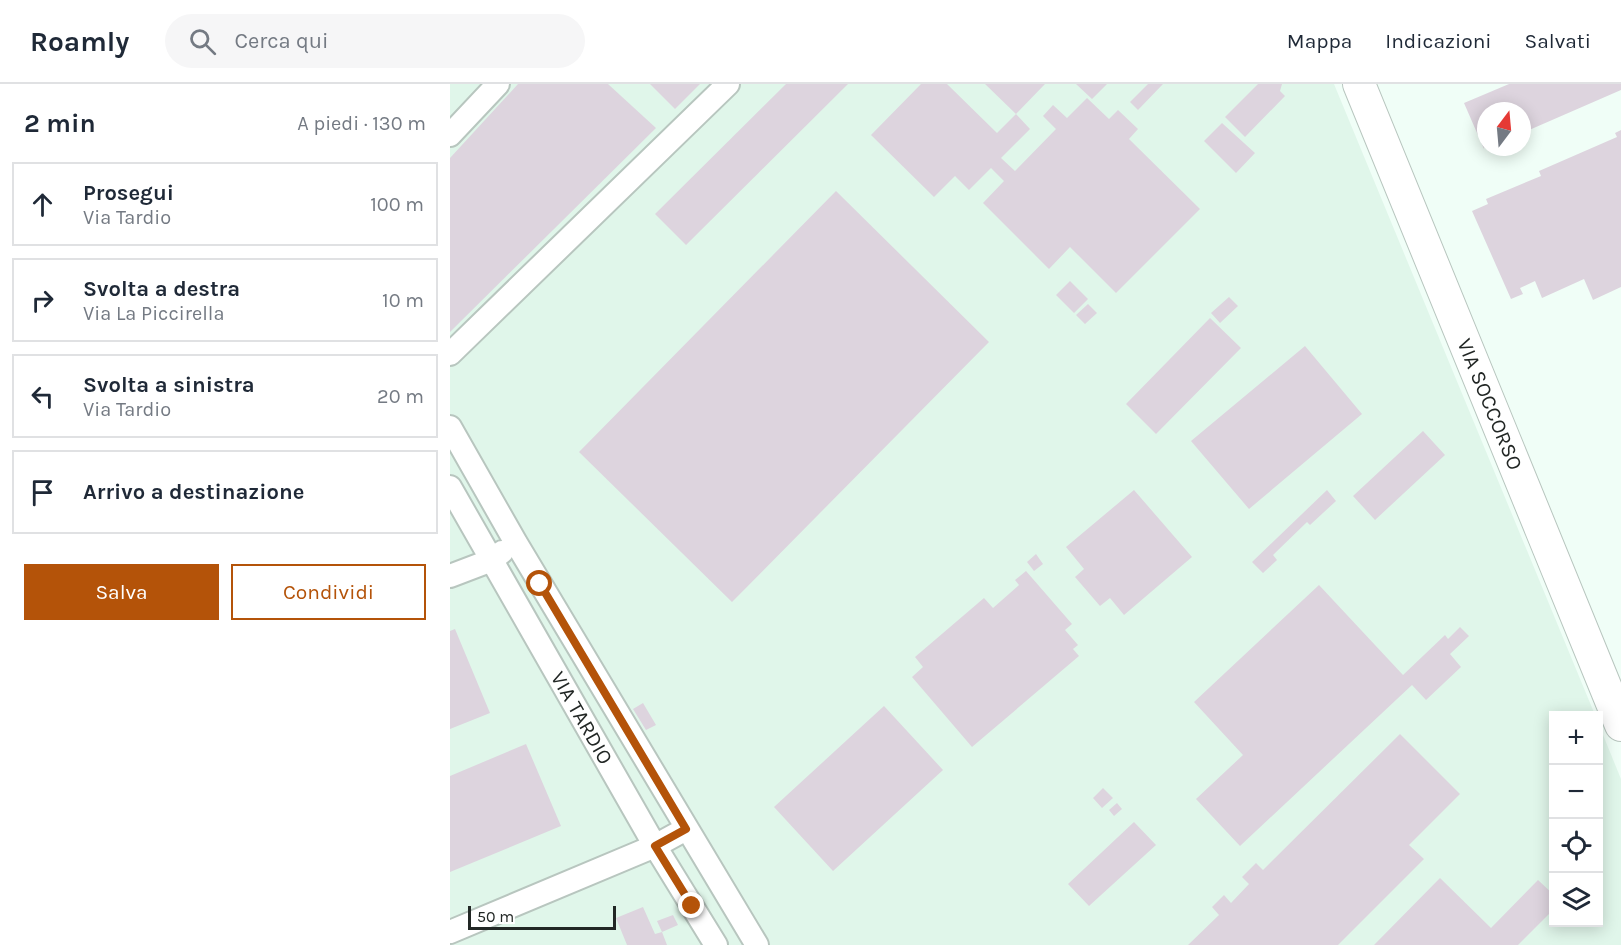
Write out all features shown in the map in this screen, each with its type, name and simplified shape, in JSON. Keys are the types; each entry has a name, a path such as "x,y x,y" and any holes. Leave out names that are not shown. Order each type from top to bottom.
{"main road":[{"name":"VIA SOCCORSO","path":"1359,84 1621,725"}],"street":[{"path":"450,135 498,84"},
{"path":"450,354 728,84"},
{"name":"VIA TARDIO","path":"450,427 516,543 757,945"},
{"name":"VIA TARDIO","path":"450,487 655,846 716,945"},
{"path":"450,576 492,560 516,543"},
{"path":"450,932 655,846 686,829"}],"shaded area":[{"path":"450,84 1334,84 1593,711 1549,711 1549,927 1603,927 1603,735 1621,779 1621,945 450,945"}],"building":[{"path":"518,84 608,84 656,128 450,332 450,158"},
{"path":"650,84 700,84 675,109"},
{"path":"786,84 848,84 686,245 655,214"},
{"path":"921,84 947,84 997,133 1016,114 1030,129 1001,158 1015,171 1056,129 1043,116 1053,105 1067,118 1087,98 1109,119 1118,110 1138,129 1129,139 1200,209 1116,293 1070,247 1049,269 983,203 1004,181 991,168 969,190 955,176 934,197 871,135"},
{"path":"985,84 1045,84 1016,114"},
{"path":"1076,84 1107,84 1092,99"},
{"path":"1148,84 1163,84 1138,110 1130,102"},
{"path":"1258,84 1282,84 1280,91 1285,96 1245,137 1225,117"},
{"path":"1509,84 1621,84 1621,90 1531,129 1531,102 1477,102 1477,133 1464,103"},
{"path":"1222,123 1255,153 1236,173 1204,141"},
{"path":"1621,130 1621,287 1593,300 1584,279 1542,298 1535,281 1520,288 1523,294 1511,299 1472,211 1488,204 1486,199 1541,176 1539,171 1617,137 1615,133"},
{"path":"836,191 989,342 732,602 579,452"},
{"path":"1070,281 1088,299 1074,313 1056,295"},
{"path":"1229,297 1238,306 1220,323 1211,313"},
{"path":"1088,304 1097,313 1085,324 1076,315"},
{"path":"1210,318 1241,348 1156,434 1126,404"},
{"path":"1305,346 1362,414 1249,509 1191,441"},
{"path":"1423,431 1445,455 1375,520 1353,496"},
{"path":"1134,490 1192,557 1124,615 1110,598 1100,606 1075,577 1084,569 1066,547"},
{"path":"1327,490 1336,501 1310,525 1307,522 1273,555 1277,560 1263,573 1252,562"},
{"path":"1036,554 1043,564 1034,571 1027,562"},
{"path":"1026,571 1072,624 1065,630 1078,645 1073,649 1079,656 972,747 912,677 923,667 915,657 984,598 993,608 1019,585 1015,580"},
{"path":"1319,585 1403,675 1445,635 1448,639 1460,627 1469,636 1450,654 1461,667 1426,700 1412,685 1240,846 1196,799 1243,755 1194,702"},
{"path":"455,629 490,713 450,729 450,631"},
{"path":"643,703 656,725 646,730 633,709"},
{"path":"884,706 943,770 833,871 774,807"},
{"path":"1400,734 1460,794 1409,845 1424,859 1338,945 1188,945 1219,915 1212,907 1224,895 1231,903 1249,884 1242,877 1256,863 1263,870"},
{"path":"526,744 561,826 450,872 450,776"},
{"path":"1103,788 1113,798 1102,808 1093,798"},
{"path":"1117,803 1122,809 1114,816 1109,810"},
{"path":"1134,822 1156,845 1089,906 1068,884"},
{"path":"1440,878 1491,928 1538,880 1549,890 1549,914 1518,945 1374,945"},
{"path":"643,907 655,934 662,932 667,945 627,945 616,918"},
{"path":"673,915 678,925 662,932 657,921"}],"route":[{"path":"540,584 686,829 655,846 692,906"}]}
